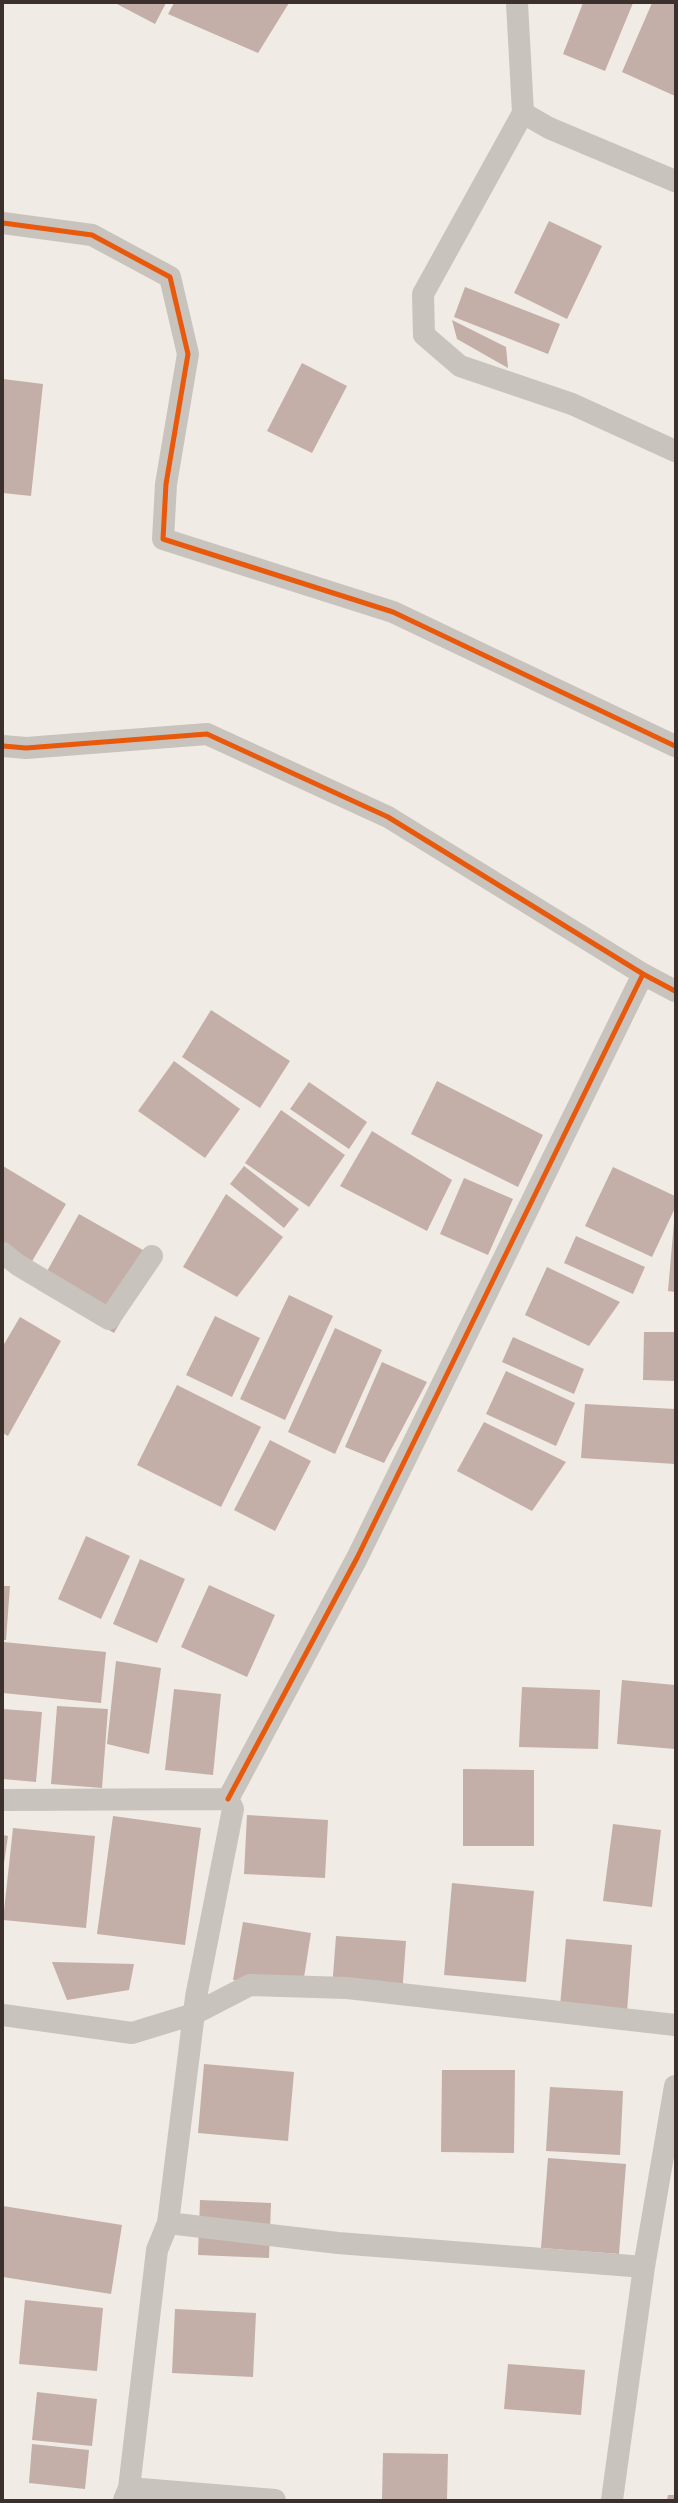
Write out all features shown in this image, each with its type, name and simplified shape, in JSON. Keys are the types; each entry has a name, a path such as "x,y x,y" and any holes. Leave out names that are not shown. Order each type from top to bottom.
{"street":[{"path":"517,3 523,113 422,294 424,335 460,366 572,404 675,450"},
{"path":"523,113 549,128 675,181"},
{"path":"3,223 92,235 170,278 188,354 166,484 163,539 393,612 675,746"},
{"path":"3,746 26,748 207,734 388,817 643,974 675,991"},
{"path":"228,1799 357,1558 643,974"},
{"path":"3,1253 18,1265 110,1318 152,1256"},
{"path":"3,1800 228,1799"},
{"path":"228,1799 233,1809 194,2014 168,2224 157,2250 126,2494 275,2500"},
{"path":"3,2015 132,2033 194,2014 250,1985 347,1988 675,2025"},
{"path":"612,2500 644,2267 675,2086"},
{"path":"168,2224 338,2243 644,2267"}],"building":[{"path":"115,3 166,3 155,24"},
{"path":"174,3 289,3 258,53 168,14"},
{"path":"583,3 633,3 605,71 563,54"},
{"path":"652,3 675,3 675,96 622,72"},
{"path":"549,221 602,246 567,319 514,293"},
{"path":"465,287 560,324 548,354 454,317"},
{"path":"452,320 506,347 508,368 457,339"},
{"path":"302,363 347,386 312,453 267,431"},
{"path":"3,379 43,384 31,496 3,493"},
{"path":"211,1010 290,1061 260,1108 182,1057"},
{"path":"174,1061 240,1109 205,1158 138,1111"},
{"path":"437,1081 543,1135 518,1187 411,1134"},
{"path":"309,1082 367,1122 349,1149 290,1109"},
{"path":"281,1110 345,1155 309,1207 245,1163"},
{"path":"372,1131 452,1180 427,1231 340,1186"},
{"path":"3,1166 66,1204 25,1273 3,1259"},
{"path":"244,1166 299,1209 284,1228 230,1184"},
{"path":"613,1167 675,1196 675,1208 652,1257 585,1226"},
{"path":"464,1178 513,1199 488,1255 440,1234"},
{"path":"226,1194 283,1237 237,1297 183,1267"},
{"path":"79,1214 157,1258 114,1333 37,1289"},
{"path":"675,1222 675,1292 668,1291"},
{"path":"576,1236 645,1267 633,1294 564,1263"},
{"path":"547,1267 620,1302 589,1346 525,1315"},
{"path":"289,1295 333,1316 285,1420 240,1399"},
{"path":"215,1316 260,1338 232,1397 186,1375"},
{"path":"20,1317 61,1341 8,1436 3,1433 3,1346"},
{"path":"335,1328 382,1350 335,1454 288,1432"},
{"path":"644,1332 675,1332 675,1381 643,1380"},
{"path":"513,1337 584,1369 574,1394 502,1362"},
{"path":"382,1362 427,1382 384,1463 345,1447"},
{"path":"506,1371 575,1403 556,1446 486,1414"},
{"path":"177,1385 261,1427 221,1507 137,1465"},
{"path":"585,1404 675,1409 675,1464 581,1458"},
{"path":"484,1422 566,1462 532,1511 457,1471"},
{"path":"270,1440 311,1461 275,1531 234,1510"},
{"path":"86,1536 130,1556 101,1619 58,1599"},
{"path":"140,1559 185,1579 157,1643 113,1624"},
{"path":"209,1585 275,1615 247,1677 181,1647"},
{"path":"3,1586 10,1586 6,1640 3,1640"},
{"path":"3,1642 106,1652 101,1703 3,1693"},
{"path":"116,1661 161,1668 149,1754 107,1744"},
{"path":"622,1680 675,1685 675,1749 617,1744"},
{"path":"522,1687 600,1690 598,1749 519,1747"},
{"path":"174,1689 221,1694 213,1775 165,1770"},
{"path":"57,1706 108,1709 102,1788 51,1784"},
{"path":"3,1709 42,1712 36,1782 3,1779"},
{"path":"463,1769 534,1770 534,1846 463,1846"},
{"path":"247,1815 328,1820 325,1878 244,1874"},
{"path":"113,1816 201,1828 185,1945 97,1934"},
{"path":"613,1824 661,1830 652,1907 603,1901"},
{"path":"13,1828 95,1836 86,1928 3,1920"},
{"path":"3,1835 8,1836 4,1863 3,1863"},
{"path":"452,1883 534,1891 526,1982 444,1975"},
{"path":"243,1922 311,1933 302,1990 233,1980"},
{"path":"336,1936 406,1941 402,1995 332,1989"},
{"path":"566,1939 632,1945 627,2012 560,2006"},
{"path":"52,1962 134,1964 129,1990 67,2000"},
{"path":"204,2064 294,2072 288,2141 198,2133"},
{"path":"442,2070 515,2070 514,2153 441,2152"},
{"path":"550,2087 623,2091 620,2155 546,2151"},
{"path":"548,2158 626,2164 619,2254 541,2248"},
{"path":"200,2200 271,2203 269,2258 198,2255"},
{"path":"3,2206 122,2225 111,2294 3,2277"},
{"path":"25,2300 103,2308 97,2371 19,2364"},
{"path":"175,2309 256,2313 253,2377 172,2373"},
{"path":"508,2364 585,2370 581,2415 504,2409"},
{"path":"37,2392 97,2399 92,2446 32,2440"},
{"path":"32,2444 89,2450 85,2489 29,2483"},
{"path":"383,2453 448,2454 447,2500 382,2500"},
{"path":"668,2495 675,2495 675,2500 667,2500"}],"cycle path":[{"path":"3,223 92,235 170,277 188,354 166,484 163,539 393,612 675,746"},
{"path":"3,746 26,748 207,734 388,817 643,974 675,991"},
{"path":"228,1799 357,1558 643,974"}]}
